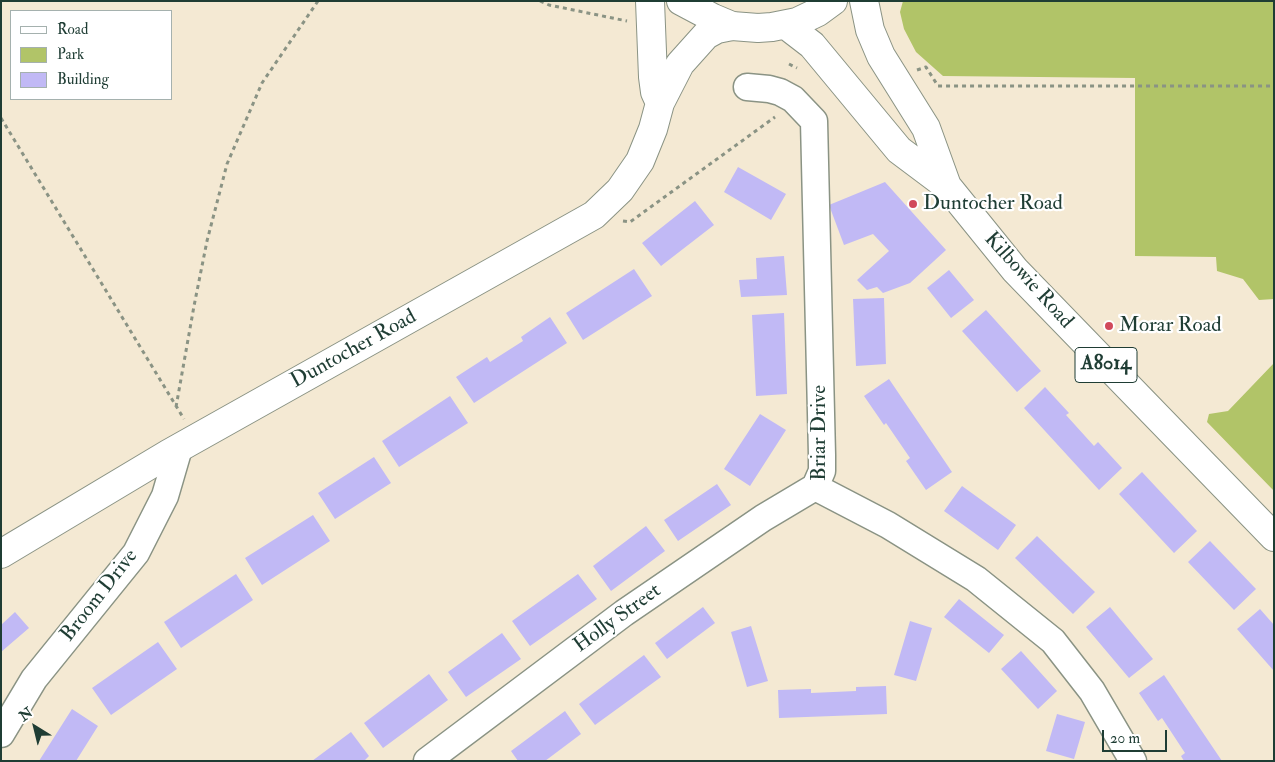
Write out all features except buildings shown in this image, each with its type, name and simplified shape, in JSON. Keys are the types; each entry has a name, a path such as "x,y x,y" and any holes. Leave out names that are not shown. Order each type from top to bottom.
{"main road":[{"path":"650,1 653,77 655,92 660,103"},
{"path":"681,1 712,18 732,26 758,28 786,25 808,18 833,1"},
{"name":"A8014","path":"864,1 870,30 881,56 926,128 947,186"},
{"name":"Kilbowie Road","path":"786,25 812,45 899,150 947,186 1014,270 1274,537"},
{"name":"Duntocher Road","path":"1,554 187,444 594,215 620,190 640,161 653,130 660,103 680,64 706,35 717,29 732,26"}],"street":[{"name":"Briar Drive","path":"747,87 780,92 793,99 814,121 822,455 822,471 815,487 888,525 976,579 1052,641 1092,691 1133,761"},
{"name":"Broom Drive","path":"1,734 34,679 136,554 165,496 187,444"},
{"name":"Holly Street","path":"427,761 624,613 763,518 815,487"}],"path":[{"path":"176,407 205,251 227,164 262,83 318,1"},
{"path":"914,63 917,70 926,67 938,86 1274,86"},
{"path":"594,215 630,222 780,114"},
{"path":"1,118 176,407 187,444"}],"green space":[{"path":"903,1 1274,1 1274,299 1259,300 1243,279 1217,271 1216,257 1135,256 1135,78 943,76 916,52 904,29 900,12"},
{"path":"1274,363 1274,491 1207,422 1209,414 1228,411"}],"place":[{"name":"Duntocher Road","path":"913,204"},
{"name":"Morar Road","path":"1109,326"}]}
